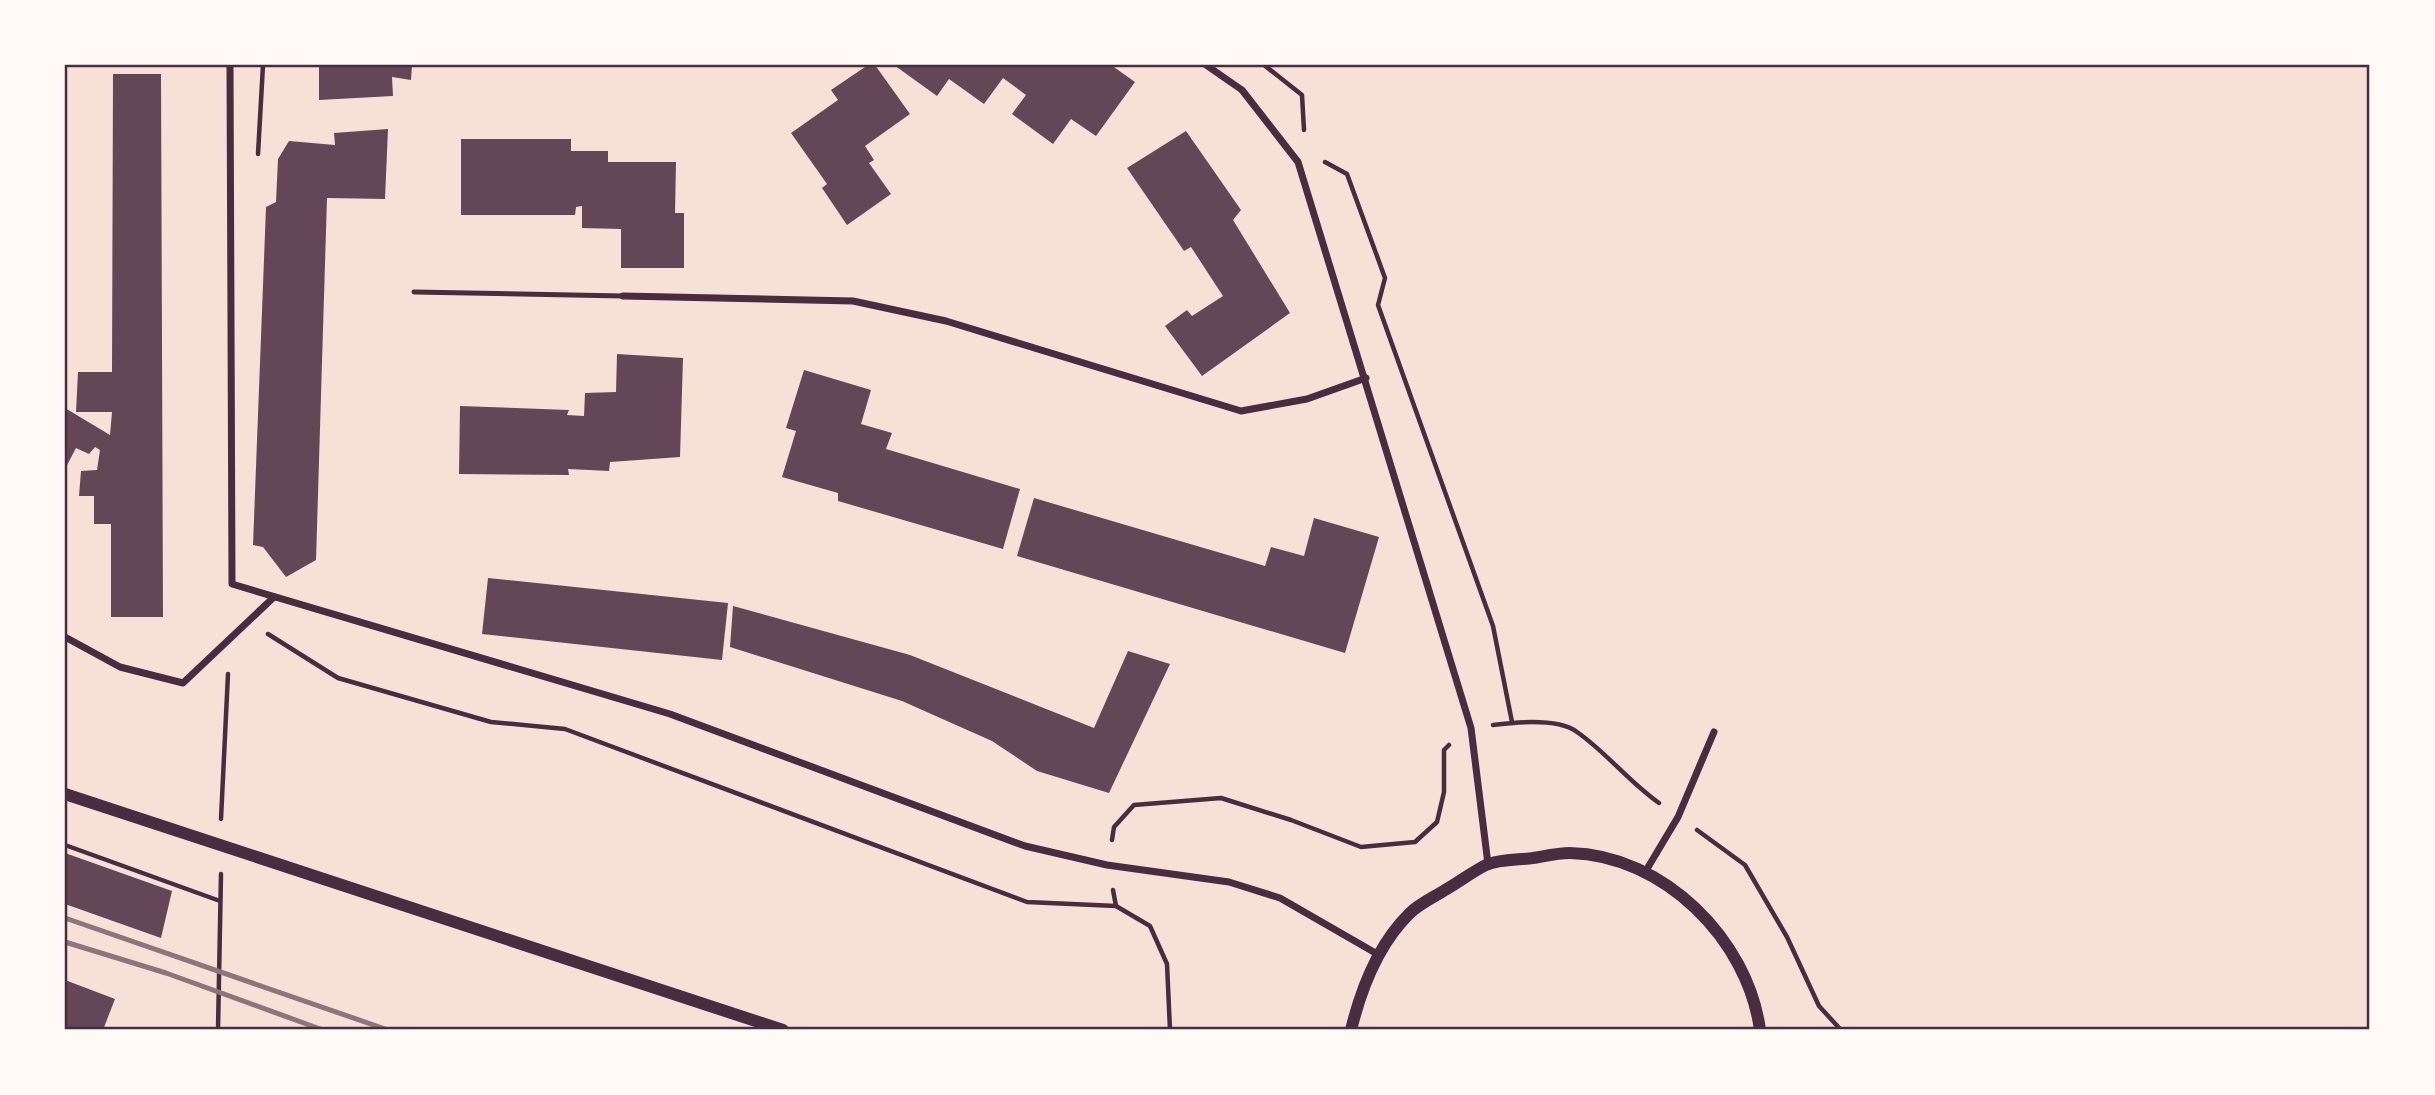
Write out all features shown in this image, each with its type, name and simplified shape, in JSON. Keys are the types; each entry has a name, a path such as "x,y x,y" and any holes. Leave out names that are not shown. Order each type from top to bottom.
{"street":[{"path":"230,65 232,584 670,714 1025,846 1107,865 1229,881 1280,898 1380,955"},
{"path":"1206,65 1242,90 1298,162 1471,728 1488,864"},
{"path":"622,296 853,301 946,321 1241,411 1307,399 1366,378"},
{"path":"65,637 120,667 183,683 275,597"},
{"path":"1644,874 1678,817 1714,732"},
{"path":"65,794 264,862 783,1030"},
{"path":"1352,1030 1360,993 1380,955 1410,912 1488,864 1570,853 1606,860 1644,874 1670,888 1705,916 1735,956 1756,1000 1760,1030"}],"lane":[{"path":"414,292 622,296"}],"path":[{"path":"1264,65 1302,95 1304,138"},
{"path":"1321,157 1328,166 1347,174 1385,278 1378,305 1493,626 1512,722"},
{"path":"253,618 270,636 338,678 491,722 565,729 1027,902 1116,906 1150,926 1167,964 1170,1030"},
{"path":"222,803 230,638"},
{"path":"65,845 220,901"},
{"path":"218,1030 221,890"}],"building":[{"path":"319,65 412,65 411,80 392,77 393,96 319,100"},
{"path":"868,65 875,65 910,114 865,146 874,160 869,163 891,194 847,225 822,188 827,184 791,133 838,100 831,90"},
{"path":"894,65 1111,65 1135,82 1096,136 1071,119 1053,144 1012,114 1026,95 1003,78 984,104 949,79 937,96"},
{"path":"113,74 161,74 163,617 111,617 111,524 94,524 94,496 79,496 81,471 97,470 100,450 95,447 89,454 76,448 65,469 65,408 110,435 112,412 76,412 78,372 112,372"},
{"path":"388,129 385,199 327,198 316,560 286,577 263,547 253,545 266,207 276,202 278,159 289,141 335,145 334,133"},
{"path":"1186,131 1241,210 1233,220 1290,313 1202,376 1165,326 1187,310 1192,316 1223,296 1191,247 1184,251 1127,168"},
{"path":"461,139 571,139 571,151 608,151 608,162 676,162 675,213 684,213 684,268 621,268 621,229 582,228 582,206 576,207 575,215 461,215"},
{"path":"617,354 683,358 680,457 610,462 609,471 568,469 569,475 459,474 460,406 569,410 567,415 584,416 585,393 616,392"},
{"path":"804,370 871,390 861,424 892,433 886,449 1020,489 1003,549 838,501 838,493 782,477 796,431 786,428"},
{"path":"1034,498 1265,566 1271,547 1304,556 1314,518 1379,537 1345,653 1017,556"},
{"path":"488,578 728,603 722,660 482,634"},
{"path":"733,606 910,655 1094,728 1128,651 1170,664 1109,793 1037,771 992,741 902,701 730,647"},
{"path":"65,853 172,891 161,938 65,904"},
{"path":"65,980 115,999 103,1030 65,1030"}],"railway":[{"path":"65,918 388,1030"},
{"path":"65,942 166,973 323,1030"}]}
